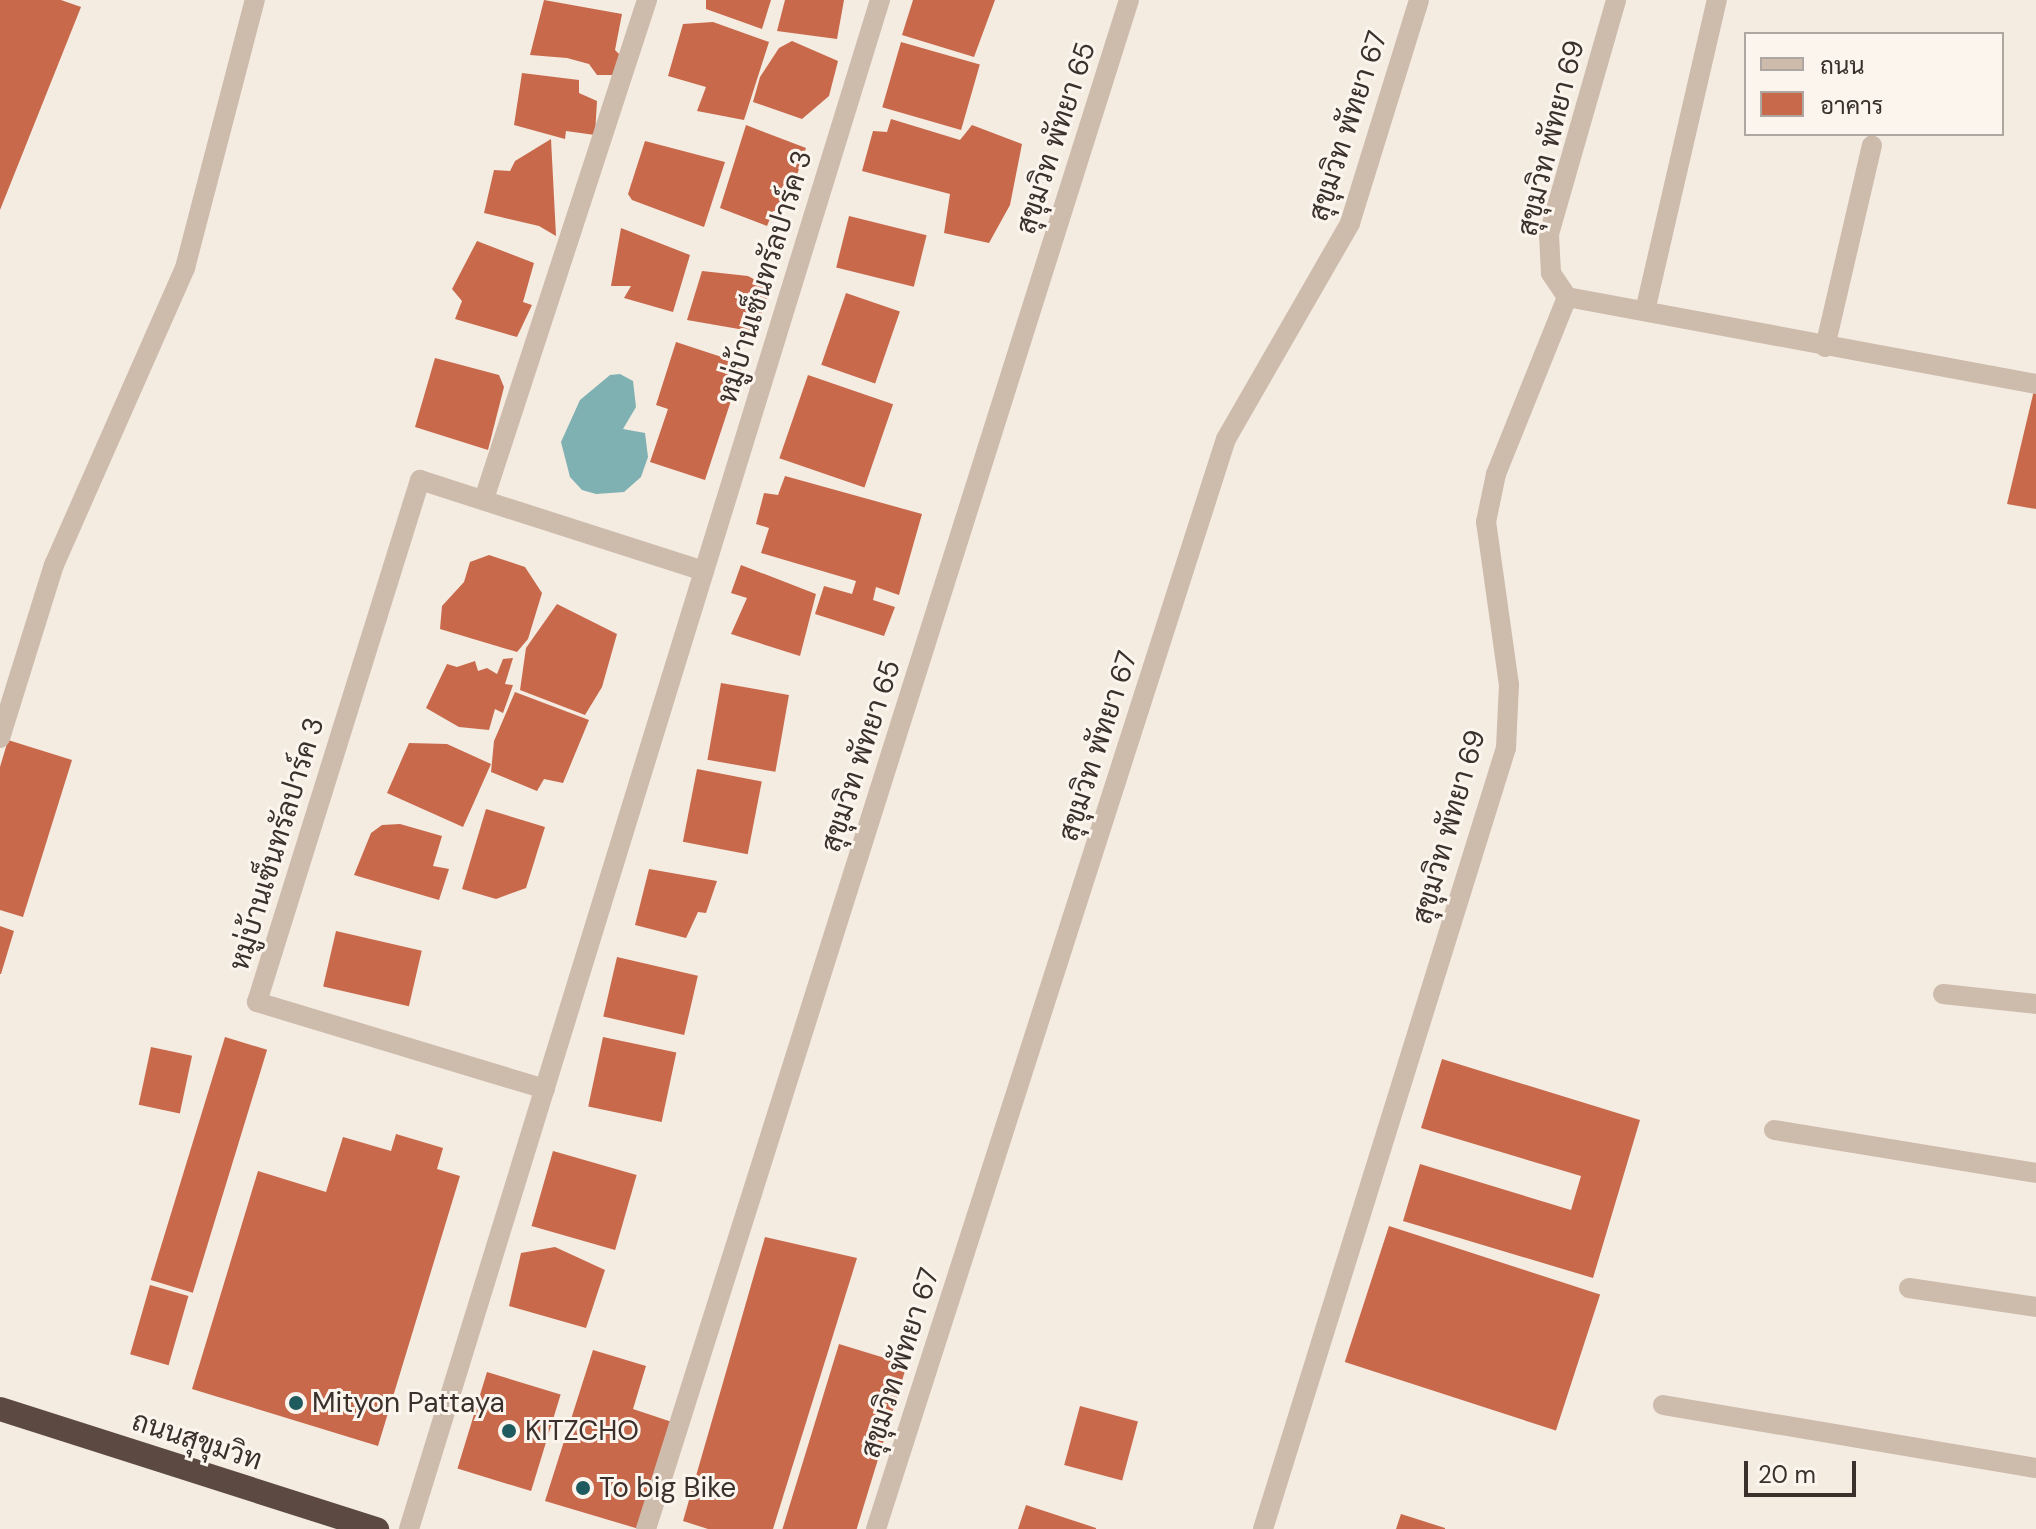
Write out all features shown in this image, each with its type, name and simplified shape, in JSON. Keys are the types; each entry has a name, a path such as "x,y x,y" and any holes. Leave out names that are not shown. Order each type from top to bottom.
{"highway":[{"name":"ถนนสุขุมวิท","path":"0,1409 377,1529"}],"street":[{"path":"0,738 54,565 185,268 255,0"},
{"path":"484,499 647,0"},
{"name":"หมู่บ้านเซ็นทรัลปาร์ค 3","path":"409,1529 880,0"},
{"name":"สุขุมวิท พัทยา 65","path":"646,1529 1129,0"},
{"name":"สุขุมวิท พัทยา 67","path":"876,1529 1226,439 1350,223 1419,0"},
{"name":"สุขุมวิท พัทยา 69","path":"1263,1529 1506,748 1509,685 1486,522 1496,474 1567,297 1551,273 1549,234 1616,0"},
{"path":"1645,311 1717,0"},
{"path":"1825,347 1872,145"},
{"path":"1567,297 2036,384"},
{"name":"หมู่บ้านเซ็นทรัลปาร์ค 3","path":"545,1089 257,1002 420,480 704,571"},
{"path":"1943,994 2036,1004"},
{"path":"1774,1130 2036,1173"},
{"path":"1909,1288 2036,1307"},
{"path":"1663,1405 2036,1468"}],"water":[{"path":"620,374 633,381 636,407 623,429 645,433 648,457 641,477 624,492 596,494 582,490 570,477 561,442 580,400 610,375"}],"building":[{"path":"0,0 61,0 81,7 0,210"},
{"path":"544,0 622,14 615,50 623,58 615,75 597,75 589,64 567,58 530,55"},
{"path":"706,0 771,0 762,29 706,9"},
{"path":"785,0 844,0 837,39 777,31"},
{"path":"913,0 995,0 974,57 902,35"},
{"path":"713,22 769,42 744,120 697,111 706,87 668,76 683,24"},
{"path":"792,41 838,61 829,96 802,119 753,102 760,77 779,48"},
{"path":"901,42 980,65 961,130 882,107"},
{"path":"522,73 579,80 579,93 597,101 595,135 566,131 565,139 514,125"},
{"path":"891,119 960,140 972,125 1022,144 1010,205 989,243 944,233 950,194 862,171 873,131 887,132"},
{"path":"746,125 806,148 785,211 773,211 767,226 720,208"},
{"path":"551,139 556,236 539,226 484,213 494,170 510,171 515,161"},
{"path":"645,141 725,162 704,227 632,200 628,194"},
{"path":"849,216 927,235 914,287 836,267"},
{"path":"621,228 690,255 673,312 624,298 631,286 611,286"},
{"path":"477,241 534,263 523,302 532,305 517,337 455,319 462,301 452,289"},
{"path":"702,271 748,276 770,288 756,332 687,320"},
{"path":"846,293 900,312 875,383 821,365"},
{"path":"676,342 743,364 705,480 650,462 668,409 656,405"},
{"path":"435,358 499,375 504,387 488,450 415,427"},
{"path":"808,375 893,404 864,488 779,458"},
{"path":"2036,386 2036,509 2007,504"},
{"path":"785,476 922,514 899,595 876,587 873,600 895,607 884,636 815,614 824,586 852,594 856,581 761,553 769,528 756,524 764,493 778,495"},
{"path":"489,555 525,567 542,593 528,639 517,652 440,629 442,606 464,582 470,562"},
{"path":"741,565 816,594 800,656 731,634 747,598 731,593"},
{"path":"557,604 617,634 602,687 585,715 520,690 526,648"},
{"path":"513,658 505,684 513,685 503,713 495,709 489,730 459,727 426,708 447,664 457,667 475,661 478,671 487,668 497,674 503,659"},
{"path":"721,683 789,695 775,772 707,760"},
{"path":"515,692 589,720 563,783 544,779 537,791 491,772 494,741"},
{"path":"8,740 72,760 23,917 0,910 0,767"},
{"path":"409,743 447,744 491,764 463,827 387,793"},
{"path":"697,769 762,782 748,854 683,842"},
{"path":"486,809 545,827 526,888 496,899 462,889"},
{"path":"400,824 442,836 433,866 449,869 439,900 354,875 371,833 382,825"},
{"path":"649,869 717,881 706,913 698,912 686,938 635,925"},
{"path":"0,926 14,931 1,974 0,974"},
{"path":"336,931 422,951 409,1006 323,987"},
{"path":"617,957 698,976 684,1035 603,1016"},
{"path":"225,1037 267,1050 193,1293 151,1280"},
{"path":"603,1037 676,1053 662,1122 588,1106"},
{"path":"151,1047 192,1056 180,1113 139,1105"},
{"path":"1442,1059 1640,1120 1593,1278 1403,1221 1420,1164 1571,1210 1581,1176 1421,1128"},
{"path":"396,1134 443,1148 437,1169 460,1176 378,1446 192,1389 258,1171 326,1192 343,1137 391,1151"},
{"path":"553,1151 637,1175 615,1250 532,1226"},
{"path":"1389,1226 1600,1295 1556,1431 1345,1362"},
{"path":"765,1237 857,1258 773,1529 708,1529 683,1521"},
{"path":"555,1247 605,1270 586,1328 509,1306 521,1253"},
{"path":"150,1285 188,1296 169,1365 130,1354"},
{"path":"839,1344 907,1365 857,1529 782,1529"},
{"path":"593,1350 646,1366 633,1409 672,1422 639,1529 545,1501"},
{"name":"KITZCHO","path":"487,1372 561,1395 531,1491 457,1469"},
{"path":"1080,1406 1138,1422 1122,1480 1064,1465"},
{"path":"1026,1505 1096,1528 1096,1529 1018,1529"},
{"path":"1401,1514 1445,1528 1445,1529 1396,1529"}],"place":[{"name":"Mityon Pattaya","path":"296,1403"},
{"name":"KITZCHO","path":"509,1431"},
{"name":"To big Bike","path":"583,1488"}]}
